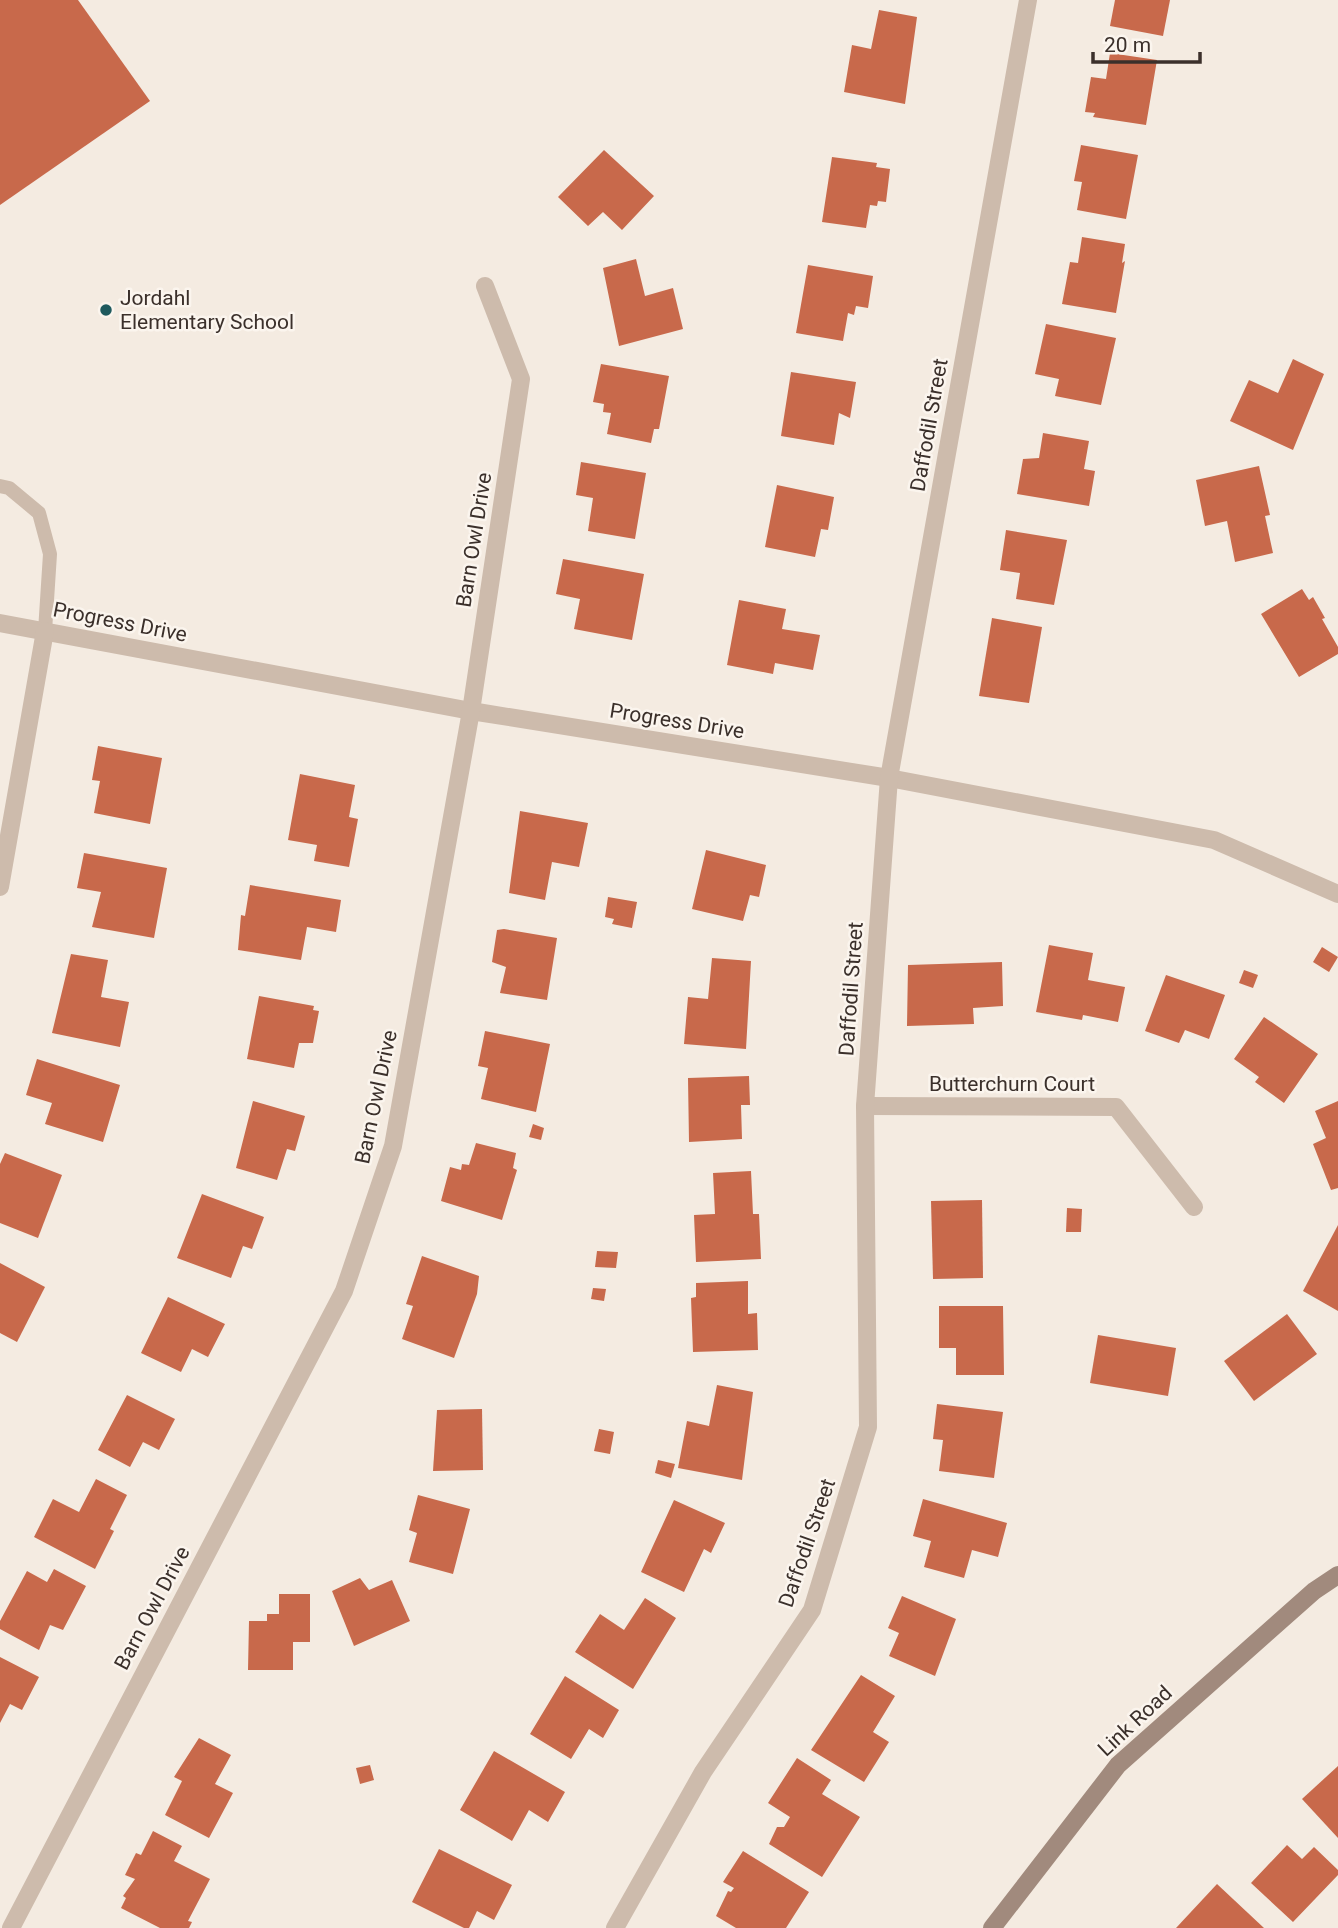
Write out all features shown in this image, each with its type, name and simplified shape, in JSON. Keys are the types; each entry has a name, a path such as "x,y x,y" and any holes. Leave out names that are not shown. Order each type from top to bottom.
{"main road":[{"name":"Link Road","path":"992,1928 1118,1765 1314,1591 1338,1575"}],"street":[{"name":"Daffodil Street","path":"615,1928 703,1772 812,1610 868,1427 865,1106 889,778 1028,0"},
{"name":"Barn Owl Drive","path":"10,1928 344,1291 393,1146 471,711 521,379 485,286"},
{"name":"Progress Drive","path":"0,623 471,711 889,778 1214,840 1338,894"},
{"path":"0,887 45,631"},
{"name":"Butterchurn Court","path":"865,1106 1116,1107 1194,1208"}],"lane":[{"path":"0,486 9,488 39,513 50,554 45,631"}],"building":[{"path":"0,0 78,0 150,101 0,205"},
{"path":"1115,0 1170,0 1163,36 1110,26"},
{"path":"879,10 917,17 905,104 844,92 852,45 871,49"},
{"path":"1110,53 1157,60 1146,125 1093,117 1095,113 1085,112 1091,77 1106,79"},
{"path":"1081,145 1138,155 1126,219 1077,210 1082,182 1074,181"},
{"path":"604,150 654,196 622,230 603,212 588,226 558,197"},
{"path":"832,157 877,163 876,167 890,169 886,202 878,201 877,206 870,205 866,228 822,222"},
{"path":"1082,237 1125,244 1122,263 1125,261 1116,313 1062,304 1070,262 1078,263"},
{"path":"636,259 645,296 673,288 683,329 619,346 603,268"},
{"path":"808,265 873,276 868,308 856,306 854,315 848,313 843,341 796,333"},
{"path":"1046,324 1116,338 1101,405 1055,396 1059,379 1035,374"},
{"path":"1293,359 1324,374 1293,450 1230,421 1249,380 1278,393"},
{"path":"601,364 669,376 659,429 654,429 651,443 607,434 611,413 603,412 604,404 593,402"},
{"path":"791,372 856,382 850,418 839,413 834,445 781,436"},
{"path":"1043,433 1089,441 1084,469 1095,471 1089,506 1017,494 1023,459 1039,458"},
{"path":"581,462 646,473 635,539 588,531 593,498 576,495"},
{"path":"1259,466 1270,515 1265,516 1273,553 1235,562 1227,521 1205,526 1196,480"},
{"path":"777,485 834,497 828,530 821,529 815,557 765,547"},
{"path":"1006,530 1067,540 1054,605 1016,599 1020,573 1000,570"},
{"path":"563,559 644,574 632,640 574,629 580,599 556,594"},
{"path":"1302,589 1309,600 1313,597 1325,618 1322,619 1338,647 1338,654 1299,677 1261,614"},
{"path":"739,600 786,609 782,629 820,635 813,670 775,663 773,674 727,665"},
{"path":"992,618 1042,627 1029,703 979,696"},
{"path":"98,746 162,758 150,824 94,813 100,781 92,780"},
{"path":"300,774 355,785 349,817 358,819 349,867 314,861 317,845 288,840"},
{"path":"520,811 588,823 579,867 552,862 545,900 509,893"},
{"path":"706,850 766,865 759,897 750,895 743,921 692,909"},
{"path":"84,853 167,868 154,938 92,927 101,892 77,888"},
{"path":"250,885 341,900 336,932 307,927 301,960 238,950 241,915 245,916"},
{"path":"608,897 637,902 632,928 612,924 614,919 605,917"},
{"path":"497,930 557,938 547,1000 500,993 506,967 492,962"},
{"path":"1049,945 1093,953 1088,980 1125,987 1118,1022 1083,1015 1082,1020 1036,1012"},
{"path":"1322,947 1338,957 1329,972 1313,962"},
{"path":"71,954 108,960 101,997 129,1002 120,1047 52,1033"},
{"path":"712,958 751,961 746,1049 684,1044 688,997 708,999"},
{"path":"1002,962 1003,1006 973,1008 974,1024 907,1026 908,965"},
{"path":"1244,970 1258,975 1253,988 1239,983"},
{"path":"1166,975 1225,995 1209,1039 1185,1030 1179,1043 1145,1031"},
{"path":"259,996 314,1006 313,1010 319,1011 313,1043 299,1043 294,1068 247,1059"},
{"path":"1264,1017 1318,1054 1284,1103 1255,1082 1259,1077 1234,1059"},
{"path":"485,1031 550,1044 536,1112 481,1099 488,1068 478,1066"},
{"path":"37,1059 120,1085 103,1142 45,1124 52,1103 26,1095"},
{"path":"749,1076 750,1105 741,1105 742,1139 689,1142 688,1078"},
{"path":"253,1101 305,1116 295,1151 287,1149 277,1180 236,1168"},
{"path":"1338,1101 1338,1188 1331,1190 1313,1144 1326,1138 1315,1111"},
{"path":"533,1124 544,1128 541,1140 529,1137"},
{"path":"476,1143 516,1153 513,1168 517,1170 502,1220 441,1201 450,1167 461,1170 462,1164 469,1165"},
{"path":"5,1153 62,1175 38,1238 0,1223 0,1164"},
{"path":"751,1171 753,1214 759,1214 761,1259 696,1262 694,1215 715,1214 713,1173"},
{"path":"202,1194 264,1217 252,1249 243,1246 231,1278 177,1258"},
{"path":"982,1200 983,1278 933,1279 931,1201"},
{"path":"1067,1208 1082,1209 1081,1232 1066,1232"},
{"path":"1338,1225 1338,1311 1303,1291"},
{"path":"597,1251 618,1252 616,1268 595,1267"},
{"path":"422,1256 479,1276 477,1294 454,1358 402,1339 413,1306 406,1304"},
{"path":"0,1263 45,1287 17,1342 0,1333"},
{"path":"748,1281 748,1314 757,1313 758,1350 693,1352 691,1298 696,1297 696,1283"},
{"path":"593,1288 606,1289 604,1301 591,1299"},
{"path":"168,1297 225,1324 208,1357 192,1349 181,1372 141,1353"},
{"path":"939,1306 1003,1306 1004,1375 956,1375 956,1348 939,1348"},
{"path":"1287,1314 1317,1354 1254,1401 1224,1361"},
{"path":"1098,1335 1176,1348 1168,1396 1090,1383"},
{"path":"717,1385 753,1392 742,1480 678,1468 687,1421 709,1426"},
{"path":"127,1395 175,1419 159,1450 143,1442 130,1467 98,1450"},
{"path":"937,1404 1003,1412 994,1478 939,1471 943,1440 933,1439"},
{"path":"482,1409 483,1470 433,1471 437,1410"},
{"path":"599,1429 614,1432 610,1454 594,1451"},
{"path":"658,1460 675,1464 671,1478 655,1473"},
{"path":"96,1479 127,1495 110,1529 114,1531 95,1569 34,1537 53,1499 79,1512"},
{"path":"418,1495 470,1509 453,1574 409,1562 417,1533 409,1530"},
{"path":"923,1499 1007,1523 998,1557 972,1550 964,1578 924,1567 931,1541 913,1536"},
{"path":"674,1500 725,1523 711,1553 704,1549 684,1592 641,1572"},
{"path":"54,1569 86,1586 63,1630 50,1625 39,1650 0,1629 0,1621 27,1571 47,1582"},
{"path":"360,1578 369,1590 392,1580 410,1621 354,1646 332,1591"},
{"path":"279,1594 310,1594 310,1642 293,1642 293,1670 248,1670 249,1621 267,1621 267,1614 279,1614"},
{"path":"902,1596 956,1619 935,1676 889,1656 899,1633 888,1628"},
{"path":"645,1598 676,1618 633,1689 575,1652 600,1614 624,1630"},
{"path":"0,1657 39,1677 22,1710 10,1704 0,1723"},
{"path":"861,1675 895,1696 873,1732 889,1742 864,1782 811,1750"},
{"path":"565,1676 619,1710 603,1738 589,1729 571,1759 530,1734"},
{"path":"199,1738 231,1755 215,1784 233,1793 209,1838 165,1815 182,1781 174,1777"},
{"path":"494,1751 565,1792 548,1822 529,1810 512,1841 460,1810"},
{"path":"797,1758 831,1780 822,1794 860,1817 822,1877 769,1844 777,1827 784,1827 790,1817 768,1803"},
{"path":"370,1765 374,1780 360,1784 356,1768"},
{"path":"1338,1766 1338,1838 1302,1799"},
{"path":"153,1831 182,1846 174,1861 210,1879 188,1921 192,1922 189,1928 160,1928 121,1908 126,1898 123,1896 135,1879 125,1875 136,1853 141,1855"},
{"path":"1287,1845 1302,1859 1314,1847 1338,1870 1338,1875 1293,1922 1251,1883"},
{"path":"439,1849 512,1885 494,1920 477,1911 469,1928 464,1928 412,1902"},
{"path":"743,1851 809,1892 786,1928 736,1928 716,1916 728,1891 731,1892 734,1888 723,1882"},
{"path":"1217,1884 1264,1928 1176,1928"}],"place":[{"name":"Jordahl Elementary School","path":"106,310"}]}
